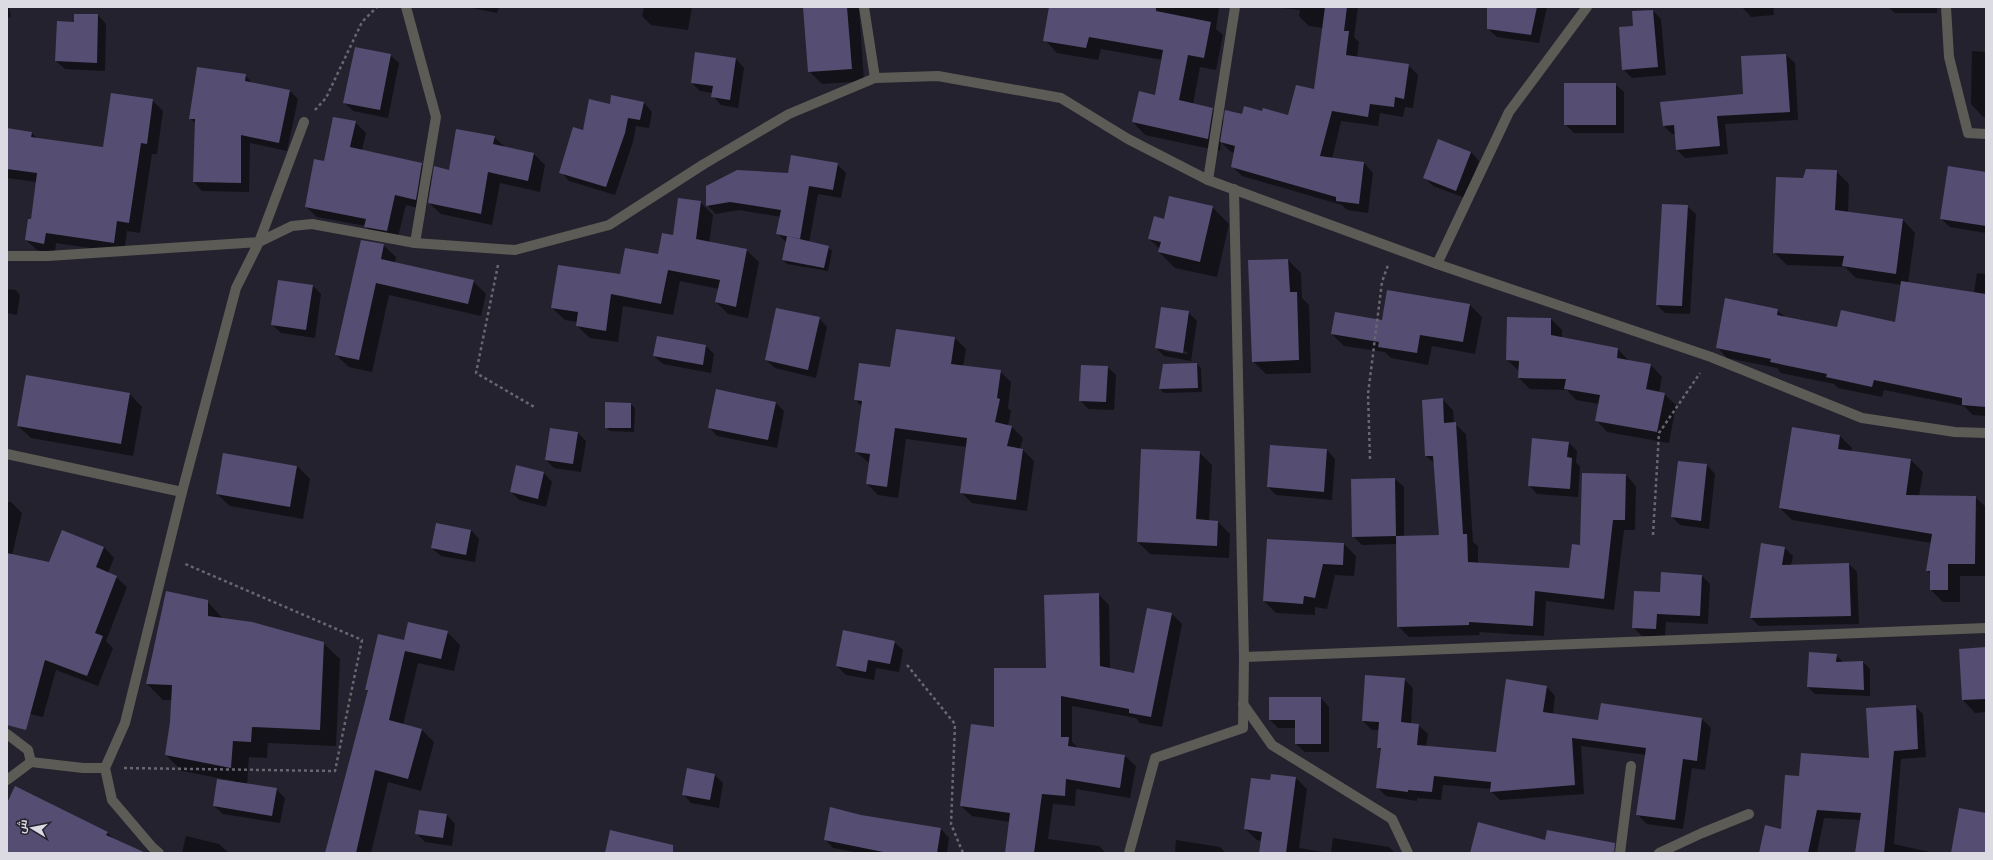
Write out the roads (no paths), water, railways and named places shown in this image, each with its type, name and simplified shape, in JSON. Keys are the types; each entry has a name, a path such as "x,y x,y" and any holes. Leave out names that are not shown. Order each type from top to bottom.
{"street":[{"path":"406,7 436,117 415,243"},
{"path":"864,7 875,78"},
{"path":"1208,180 1235,7"},
{"path":"1436,264 1509,112 1587,7"},
{"path":"1946,7 1949,57 1968,133 1986,134"},
{"path":"7,256 48,256 259,242 292,226 312,224 415,243 515,250 609,225 704,164 789,114 875,78 938,76 1061,98 1128,139 1208,180 1436,264 1711,357 1862,418 1955,432 1986,433"},
{"path":"159,853 152,847 112,800 105,768 125,723 182,492 236,288 259,242 304,122"},
{"path":"1129,853 1155,758 1243,728 1244,657 1234,190"},
{"path":"7,454 182,492"},
{"path":"1244,657 1986,628"},
{"path":"1243,704 1272,745 1392,819 1408,853"},
{"path":"7,734 28,750 31,762"},
{"path":"7,780 31,762 83,768 105,768"},
{"path":"1620,853 1631,766"},
{"path":"1660,853 1702,833 1749,814"}]}
